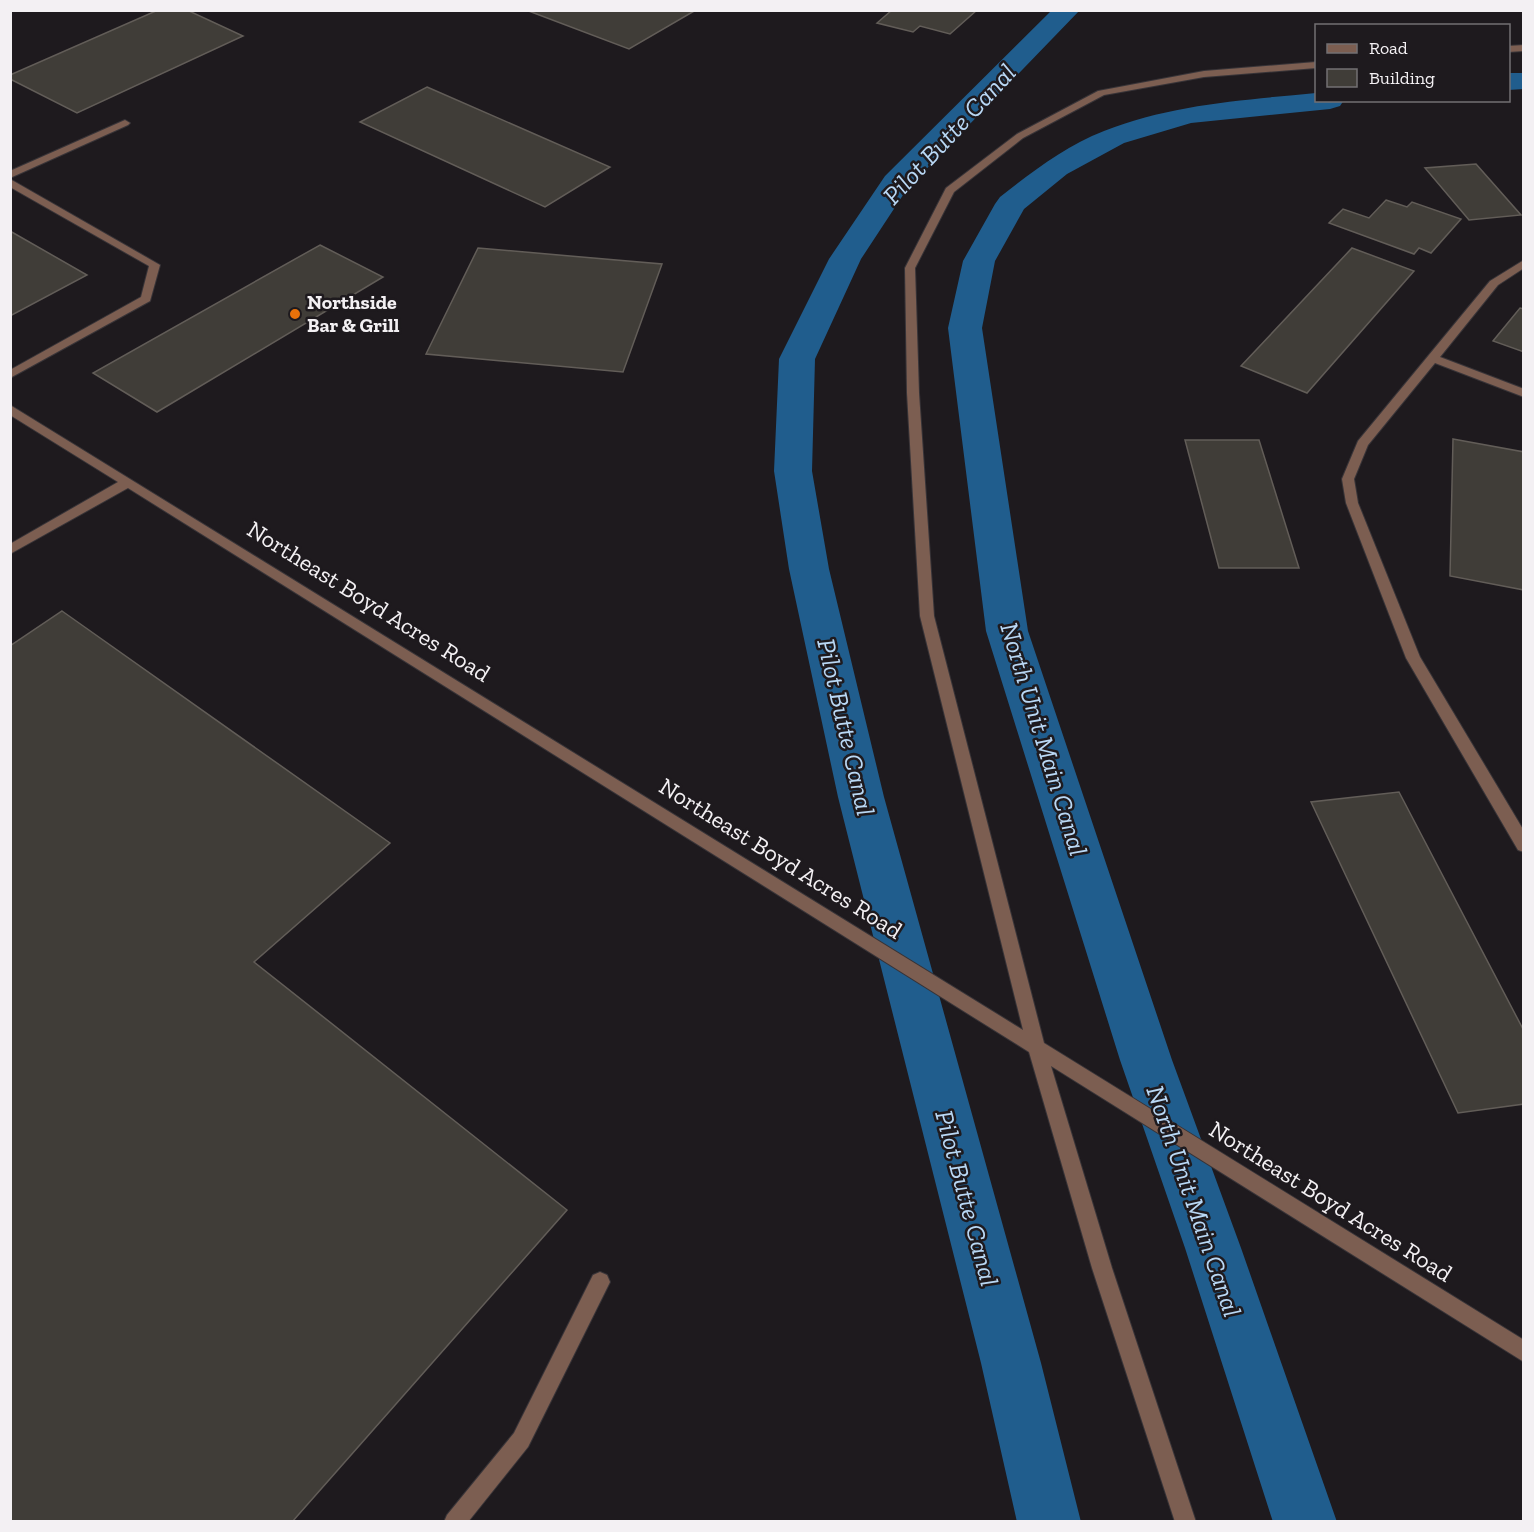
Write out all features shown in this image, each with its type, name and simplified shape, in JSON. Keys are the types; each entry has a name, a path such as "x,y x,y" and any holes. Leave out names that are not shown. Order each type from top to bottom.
{"street":[{"path":"1186,1521 1102,1268 1023,1001 927,616 913,393 910,268 950,190 1020,136 1101,93 1204,74 1315,65"},
{"path":"10,175 125,123"},
{"path":"10,182 155,265 146,299 10,375"},
{"path":"1524,263 1494,283 1362,444 1348,479 1352,503 1413,658 1524,846"},
{"path":"1433,358 1524,393"},
{"name":"Northeast Boyd Acres Road","path":"10,409 1524,1352"},
{"path":"10,550 128,482"},
{"path":"454,1521 521,1440 600,1282"}],"building":[{"path":"158,10 187,10 243,36 77,113 10,79 10,75"},
{"path":"526,10 696,10 629,49"},
{"path":"892,10 977,10 950,34 920,26 913,32 877,23"},
{"path":"427,87 610,167 545,207 360,122"},
{"path":"1476,164 1521,215 1469,220 1425,168"},
{"path":"1386,200 1407,207 1412,202 1461,219 1431,253 1419,248 1414,254 1329,223 1343,209 1369,218"},
{"path":"10,231 87,275 10,316"},
{"path":"320,245 383,277 157,412 93,373"},
{"path":"478,248 662,264 623,372 426,354"},
{"path":"1352,248 1414,271 1307,393 1241,366"},
{"path":"1520,308 1524,309 1524,352 1493,341"},
{"path":"1453,439 1524,452 1524,590 1450,576"},
{"path":"1185,440 1259,440 1299,568 1219,568"},
{"path":"62,611 390,843 254,962 567,1210 292,1522 10,1522 10,646"},
{"path":"1399,792 1524,1031 1524,1104 1458,1113 1311,802"}],"waterway":[{"name":"Pilot Butte Canal","path":"1049,1522 1011,1363 861,797 809,569 793,471 797,359 845,259 896,183 1067,10"},
{"name":"North Unit Main Canal","path":"1510,82 1524,81"},
{"name":"North Unit Main Canal","path":"1305,1522 1213,1248 1146,1060 1007,631 965,328 979,261 1011,204 1056,168 1114,137 1188,115 1315,102"}],"place":[{"name":"Northside Bar & Grill","path":"295,314"}]}
